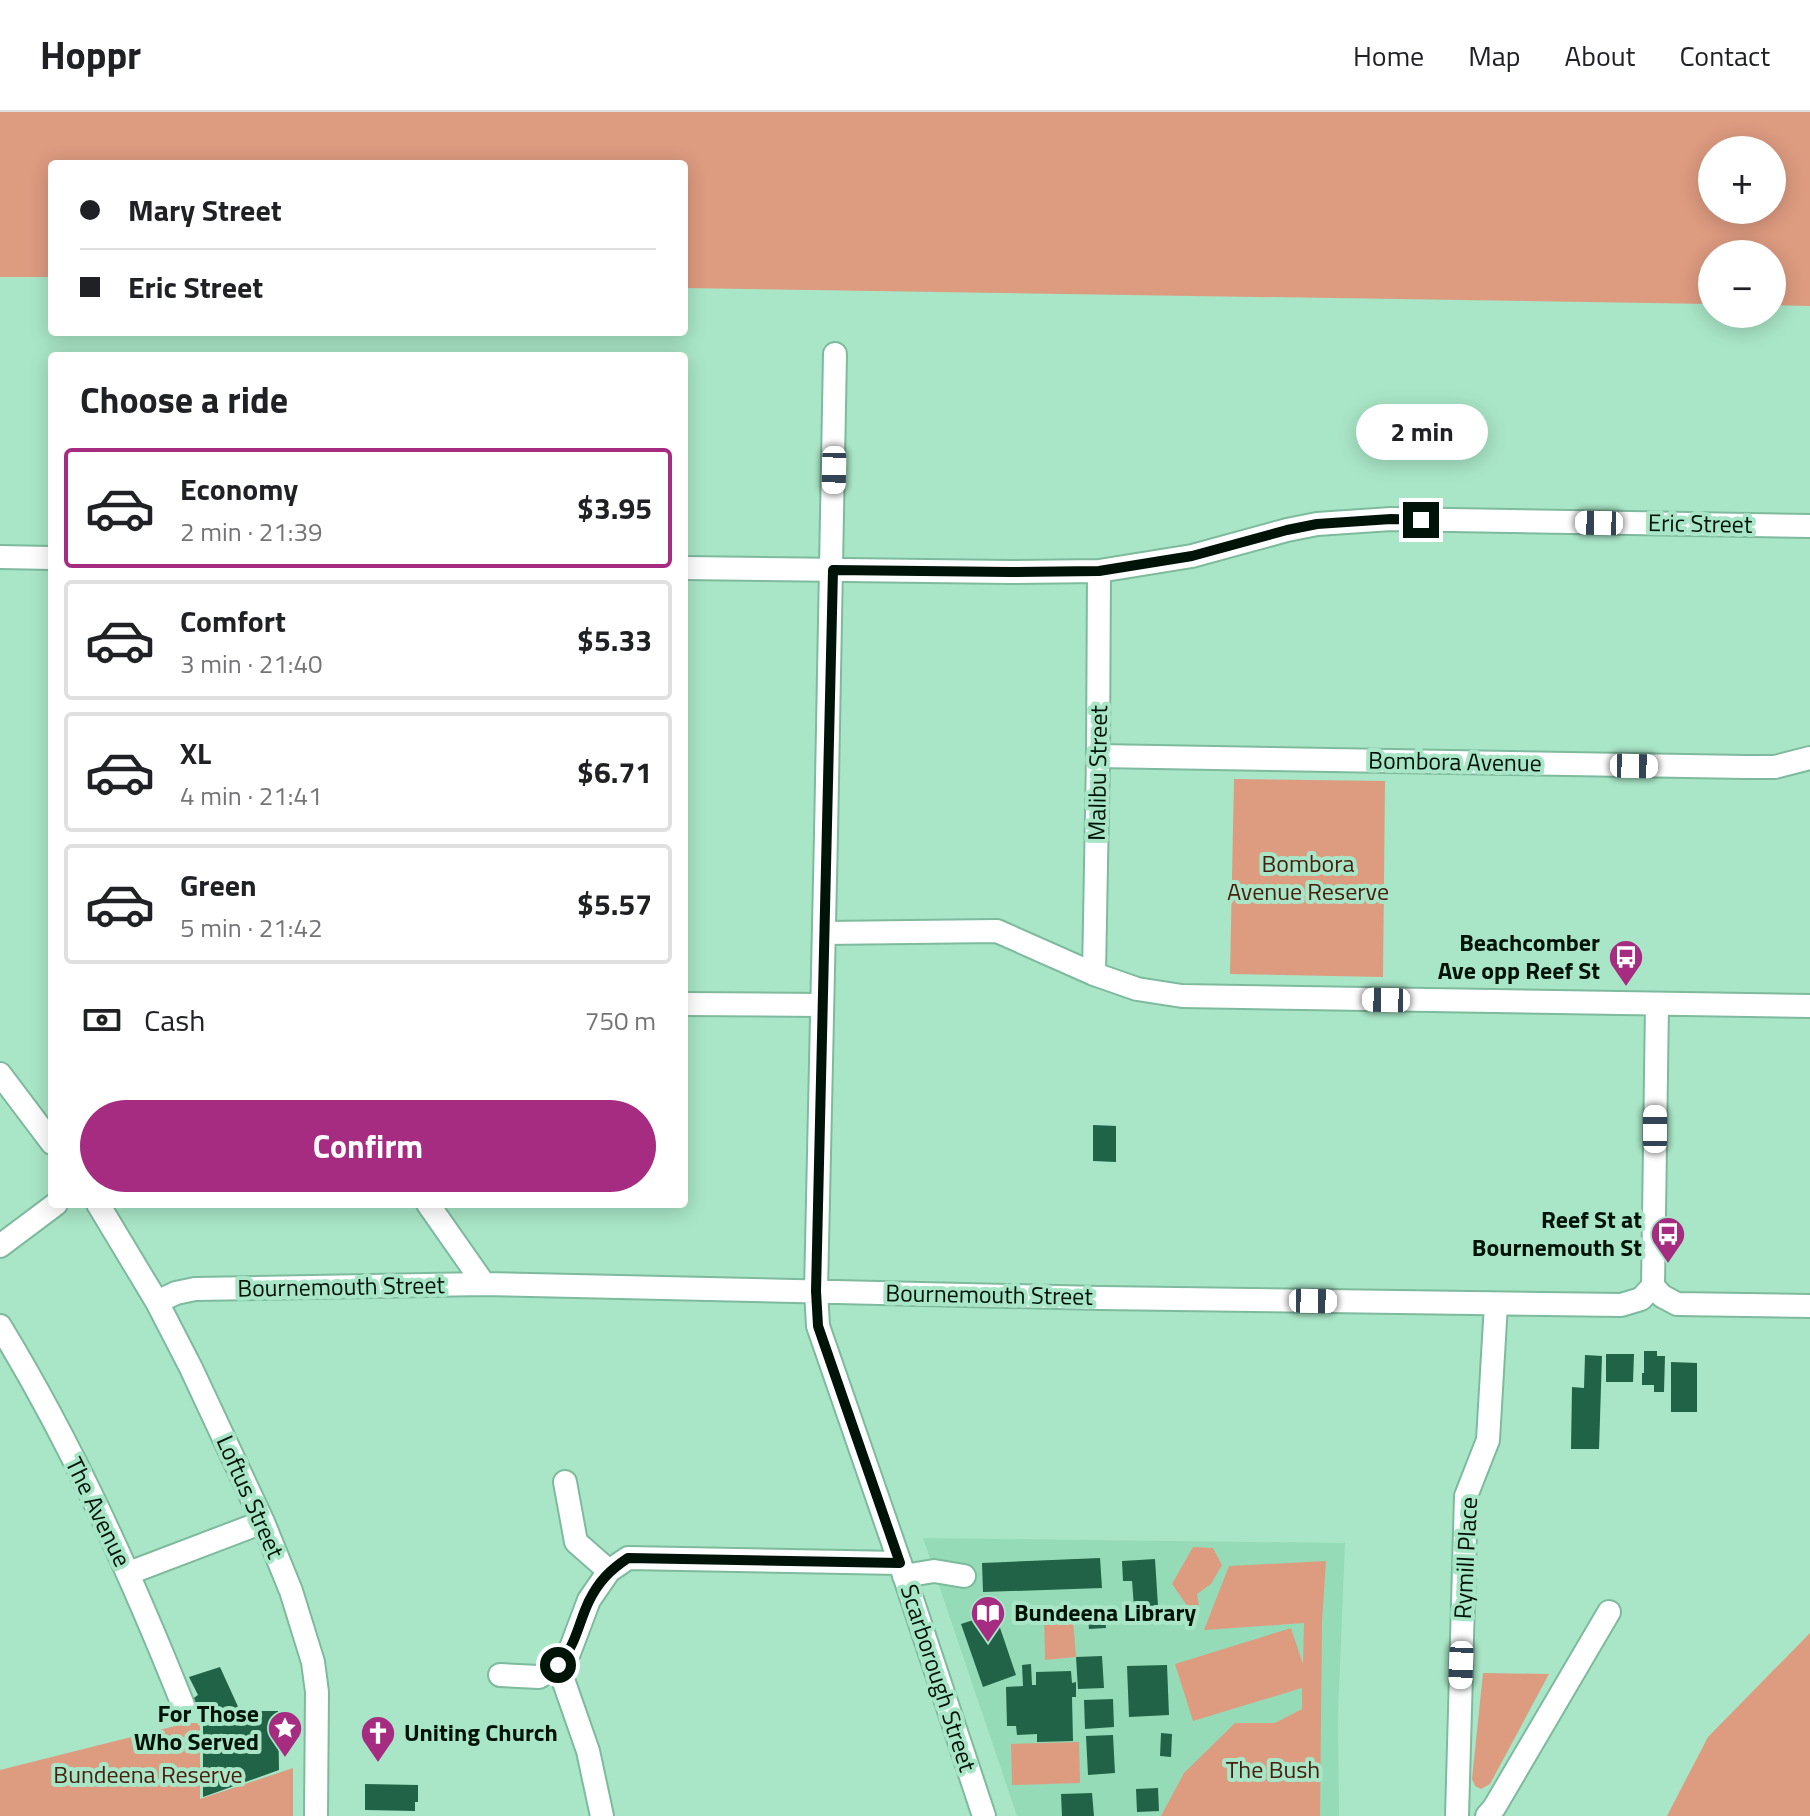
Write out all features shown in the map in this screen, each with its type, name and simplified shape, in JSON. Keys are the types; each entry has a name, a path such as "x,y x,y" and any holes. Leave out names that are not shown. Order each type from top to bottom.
{"street":[{"name":"Scarborough Street","path":"835,354 833,570 821,1005 818,1326 984,1816"},
{"name":"Eric Street","path":"688,568 1099,571 1192,556 1317,524 1391,519 1810,526"},
{"path":"0,557 48,558"},
{"name":"Malibu Street","path":"1094,974 1099,571"},
{"name":"Bombora Avenue","path":"1098,756 1731,767 1775,767 1810,758"},
{"path":"824,933 997,931 1094,974 1137,989 1182,996 1810,1006"},
{"path":"688,1004 821,1005"},
{"path":"1657,1004 1653,1286 1662,1296 1677,1304 1810,1306"},
{"path":"0,1074 48,1138"},
{"path":"0,1246 51,1208"},
{"name":"Loftus Street","path":"100,1208 157,1302 191,1368 263,1522 291,1591 313,1662 317,1709 316,1816"},
{"path":"431,1208 484,1284"},
{"name":"Bournemouth Street","path":"157,1302 195,1289 484,1284 1100,1298 1621,1305 1641,1299 1653,1286"},
{"name":"Rymill Place","path":"1457,1816 1466,1496 1488,1440 1496,1304"},
{"name":"The Avenue","path":"0,1326 35,1383 129,1573 183,1705"},
{"path":"565,1482 576,1542 609,1571"},
{"path":"129,1573 263,1522"},
{"path":"500,1675 539,1677 558,1665 569,1653 589,1600 609,1571 628,1558 934,1571 964,1576"},
{"path":"1487,1816 1609,1612"},
{"path":"558,1665 588,1751 602,1816"}],"shaded area":[{"path":"923,1538 1345,1543 1338,1715 1339,1816 1017,1816"}],"green space":[{"path":"0,112 1810,112 1810,306 1786,305 1786,240 1698,240 1698,304 688,288 688,160 48,160 48,277 0,277"},
{"name":"Bombora Avenue Reserve","path":"1234,779 1385,781 1383,977 1230,974"},
{"path":"1193,1547 1213,1548 1222,1565 1211,1584 1197,1594 1199,1606 1188,1607 1172,1584"},
{"name":"The Bush","path":"1326,1561 1322,1622 1320,1816 1161,1816 1184,1773 1235,1723 1275,1723 1302,1709 1302,1688 1193,1721 1175,1664 1291,1628 1303,1664 1304,1623 1204,1630 1229,1566"},
{"path":"1044,1608 1072,1608 1076,1657 1045,1660"},
{"path":"1810,1633 1810,1816 1667,1816 1708,1737"},
{"path":"1483,1673 1549,1674 1490,1784 1481,1789 1475,1786 1472,1779"},
{"name":"Bundeena Reserve","path":"187,1723 200,1723 200,1799 293,1768 293,1816 0,1816 0,1770"},
{"path":"1079,1742 1080,1783 1012,1785 1011,1744"}],"building":[{"path":"1093,1125 1116,1126 1116,1162 1093,1161"},
{"path":"1644,1351 1657,1351 1657,1356 1665,1356 1664,1392 1654,1392 1654,1385 1642,1385"},
{"path":"1606,1354 1634,1354 1633,1382 1606,1382"},
{"path":"1585,1355 1602,1356 1599,1449 1571,1449 1572,1387 1584,1388"},
{"path":"1671,1362 1697,1363 1697,1412 1671,1412"},
{"path":"1100,1558 1102,1588 983,1592 982,1563"},
{"path":"1155,1559 1158,1606 1134,1607 1132,1581 1123,1581 1122,1561"},
{"path":"1104,1606 1106,1628 1089,1629 1087,1607"},
{"path":"995,1613 1016,1675 983,1687 961,1624"},
{"path":"1102,1656 1104,1688 1078,1689 1076,1657"},
{"path":"1031,1664 1032,1685 1036,1685 1036,1672 1071,1671 1072,1683 1076,1682 1076,1697 1072,1697 1073,1741 1037,1742 1037,1734 1017,1735 1016,1726 1007,1726 1006,1687 1023,1686 1022,1665"},
{"path":"1167,1665 1169,1715 1129,1717 1127,1666"},
{"path":"220,1667 240,1711 278,1711 279,1770 203,1797 203,1723 191,1700 198,1695 189,1677"},
{"path":"1113,1699 1114,1727 1085,1729 1084,1700"},
{"path":"1161,1733 1172,1734 1171,1757 1160,1756"},
{"path":"1113,1735 1115,1773 1088,1775 1086,1736"},
{"path":"365,1784 418,1785 415,1811 365,1810"},
{"path":"1158,1788 1159,1811 1137,1812 1136,1789"},
{"path":"1092,1793 1094,1816 1062,1816 1061,1794"}],"place":[{"name":"Beachcomber Ave opp Reef St","path":"1626,988"},
{"name":"Reef St at Bournemouth St","path":"1668,1265"},
{"name":"Bundeena Library","path":"988,1644"},
{"name":"For Those Who Served","path":"285,1759"},
{"name":"Uniting Church","path":"378,1764"}],"route":[{"path":"558,1665 569,1653 589,1600 609,1571 628,1558 900,1563 818,1326 821,1005 833,570 1099,571 1192,556 1317,524 1421,520"}]}
